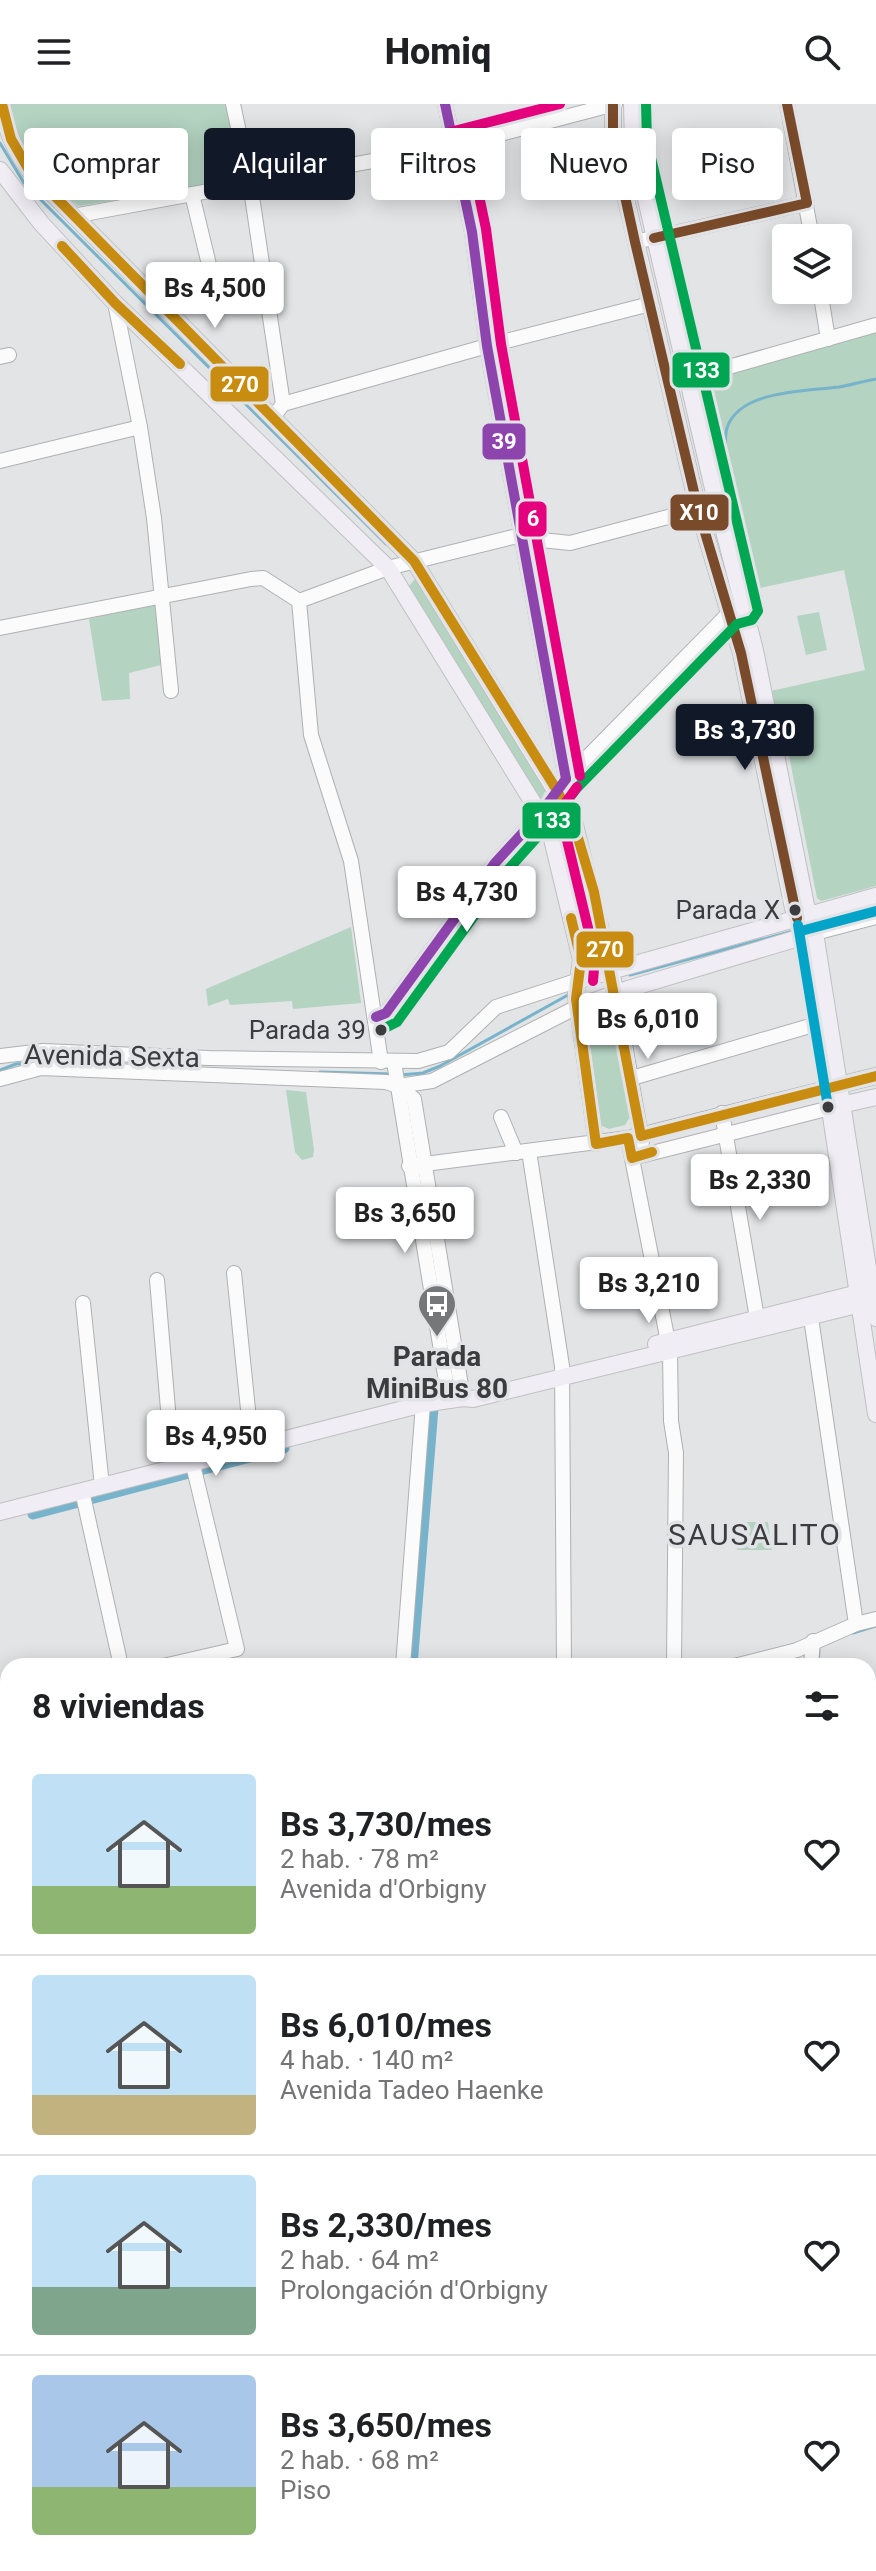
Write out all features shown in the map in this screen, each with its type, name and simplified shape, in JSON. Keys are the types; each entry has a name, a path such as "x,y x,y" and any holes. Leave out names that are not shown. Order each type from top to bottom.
{"main road":[{"path":"2,104 13,148 29,170 73,216 278,410 414,561 562,786 597,906 613,981"},
{"path":"614,104 613,133 617,160 698,509 737,610"},
{"path":"632,104 633,143 737,610 741,653 807,926 869,1296 876,1414"},
{"path":"0,170 41,223 115,303 388,568 540,814 552,839 581,960 577,995"},
{"name":"Avenida Sexta","path":"577,995 613,981 807,926 876,896"},
{"name":"Avenida Sexta","path":"577,995 613,981 807,926"},
{"path":"833,1086 876,1076"},
{"path":"836,1106 876,1097"},
{"path":"669,1346 757,1318 869,1296"},
{"path":"0,1512 423,1404 456,1399 470,1391 811,1318 869,1296"},
{"path":"869,1296 876,1318"}],"street":[{"path":"233,104 238,128"},
{"path":"445,104 450,128"},
{"path":"505,133 614,104"},
{"path":"787,104 810,224"},
{"path":"73,216 204,192"},
{"path":"192,194 211,273"},
{"path":"252,200 278,410 487,346 650,304"},
{"path":"465,200 562,786"},
{"path":"635,242 807,203"},
{"path":"115,303 140,427 171,691"},
{"path":"822,304 828,339"},
{"path":"669,384 876,325"},
{"path":"0,461 140,427"},
{"path":"299,601 388,568 513,537 570,543 698,509"},
{"path":"0,628 162,594 263,578 299,601"},
{"path":"299,601 311,735 351,861 376,1017 416,1165 456,1399"},
{"path":"376,1017 386,1013 495,863 562,786 737,610"},
{"name":"Avenida Sexta","path":"807,926 876,917"},
{"path":"613,981 632,1078 634,1137 669,1346 671,1421 676,1453 674,1658"},
{"path":"577,995 596,1144"},
{"name":"Avenida Sexta","path":"0,1079 41,1068 393,1072 432,1081 577,995"},
{"name":"Avenida Sexta","path":"0,1056 43,1051 225,1070 386,1082 393,1072 449,1052 496,1007 577,995"},
{"path":"632,1078 824,1022"},
{"path":"416,1165 634,1137 833,1086"},
{"path":"638,1156 836,1106"},
{"path":"722,1113 757,1318"},
{"path":"501,1117 522,1152 561,1372 564,1658"},
{"path":"234,1273 252,1448"},
{"path":"157,1280 182,1466 194,1469 237,1649 228,1658"},
{"path":"83,1303 102,1486"},
{"path":"811,1318 856,1624"},
{"path":"404,1658 423,1404"},
{"path":"82,1491 119,1658"},
{"path":"766,1658 797,1650 856,1624 876,1619"},
{"path":"812,1658 813,1641"}],"green space":[{"path":"10,104 225,104 231,128 204,128 204,185 188,188 188,128 24,128 24,150 12,119"},
{"path":"72,200 115,200 79,206"},
{"path":"876,332 876,886 821,901 817,898 783,725 779,726 771,691 865,670 844,570 746,591 697,387 698,383"},
{"path":"416,578 547,788 541,799 535,795 409,586"},
{"path":"157,602 161,665 129,673 130,699 102,701 89,619"},
{"path":"819,612 827,650 806,655 797,616"},
{"path":"558,806 574,834 602,958 585,963 550,817"},
{"path":"351,927 361,1003 293,1009 292,1001 230,1005 228,999 208,1006 206,989"},
{"path":"602,1009 615,1018 631,1115 625,1125 609,1129 600,1125 585,1019 592,1011"},
{"path":"286,1090 306,1092 313,1157 302,1160 295,1152"},
{"path":"737,1522 768,1522 772,1550 737,1550"}],"waterway":[{"path":"0,143 24,183 386,544"},
{"path":"725,491 727,428 734,415 745,406 776,395 876,379"},
{"path":"820,924 876,909"},
{"path":"630,975 797,930"},
{"path":"400,1075 423,1073 440,1066 568,995"},
{"path":"0,1070 16,1064 39,1062"},
{"path":"320,1072 393,1074"},
{"path":"413,1658 433,1408 421,1412"},
{"path":"33,1514 284,1448"},
{"path":"853,1633 876,1626"},
{"path":"818,1658 819,1650"}],"transit line":[{"name":"270","path":"2,104 11,139 29,170 414,561 558,792 576,831 594,892 641,1136 876,1076"},
{"name":"39","path":"445,104 472,232 487,346 566,779"},
{"name":"6","path":"466,128 560,104"},
{"name":"133","path":"381,1030 397,1022 506,872 577,788 737,624 752,620 758,611 647,141 646,104"},
{"name":"X10","path":"654,238 807,203 787,104"},
{"name":"X10","path":"613,105 617,160 635,242 698,509 741,653 797,918"},
{"name":"6","path":"480,200 501,344 580,776"},
{"name":"270","path":"62,246 115,303 180,364"},
{"name":"39","path":"376,1017 386,1013 495,863 540,814 566,779"},
{"name":"6","path":"577,787 556,816 566,836 595,957 593,981"},
{"path":"801,931 876,911"},
{"name":"270","path":"571,918 581,960 576,999 596,1144 628,1138 632,1158 652,1152"},
{"path":"798,925 828,1107"}],"place":[{"name":"Parada X","path":"795,910"},
{"name":"Parada 39","path":"381,1030"},
{"name":"Parada MiniBus 80","path":"437,1338"}],"district":[{"name":"SAUSALITO","path":"755,1534"}]}
